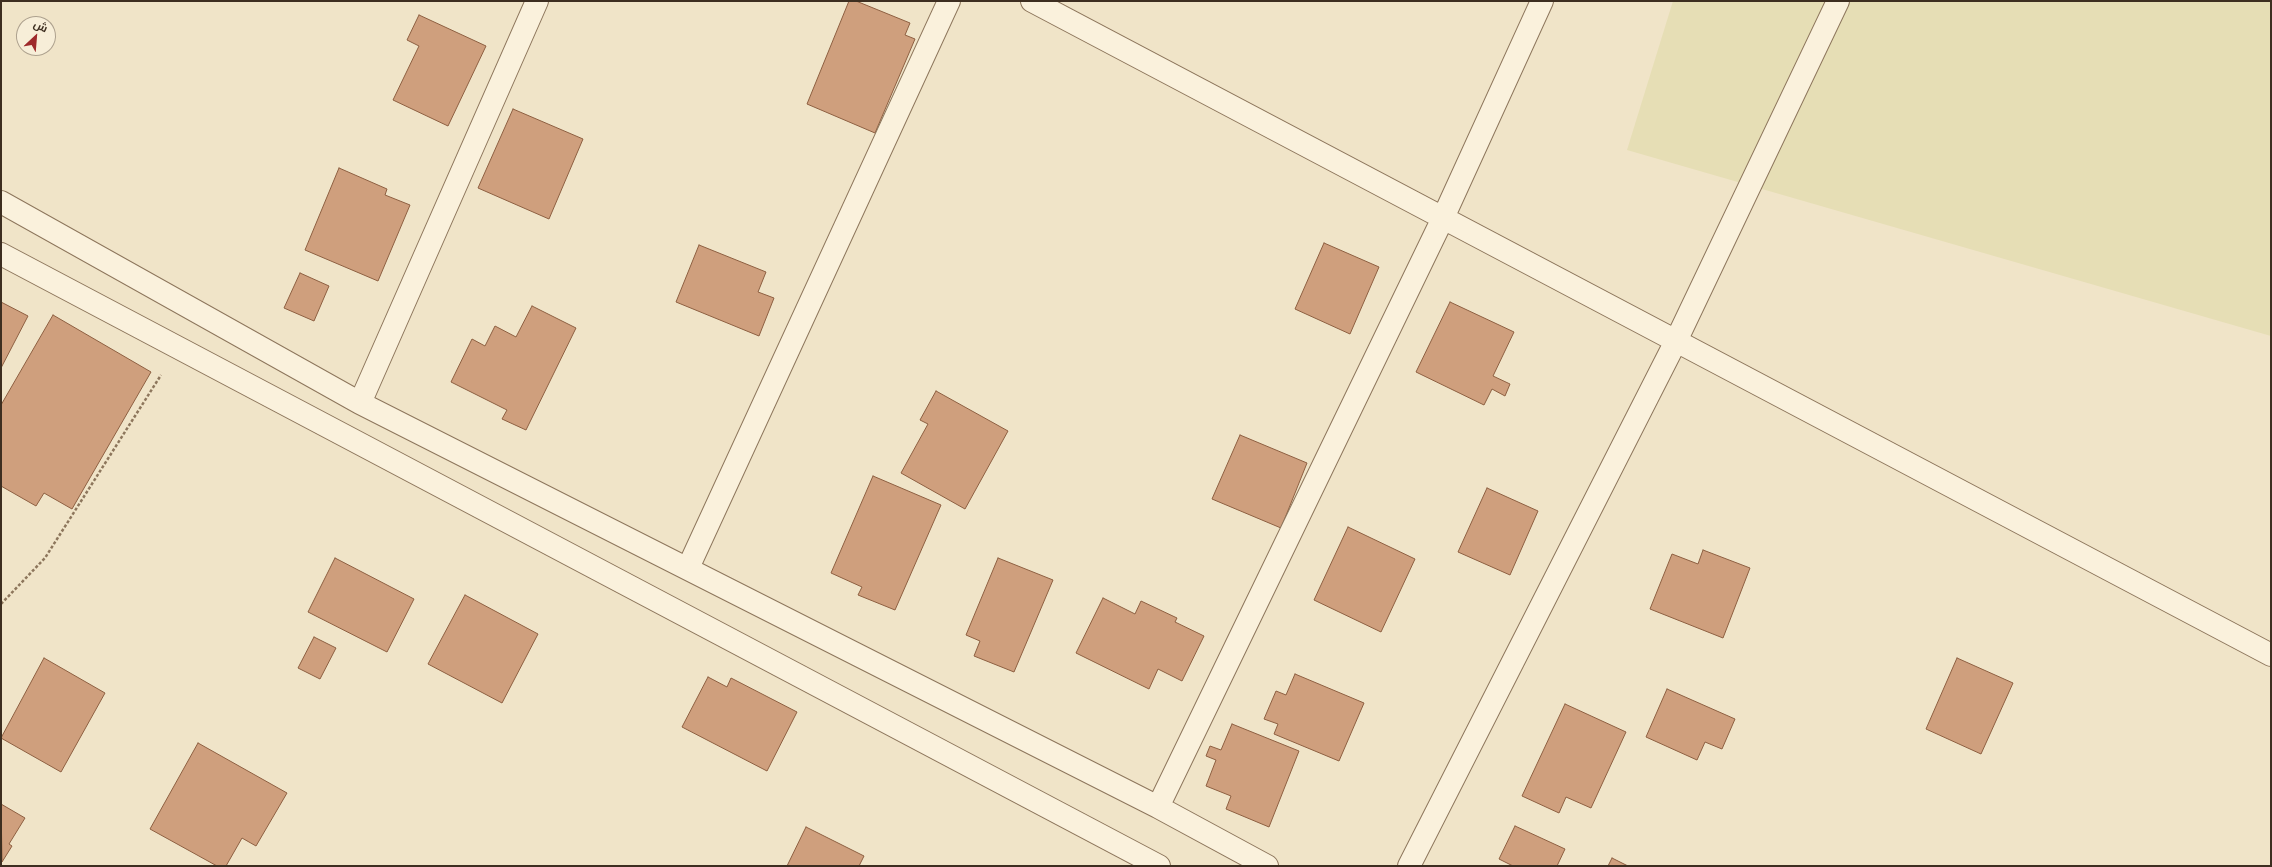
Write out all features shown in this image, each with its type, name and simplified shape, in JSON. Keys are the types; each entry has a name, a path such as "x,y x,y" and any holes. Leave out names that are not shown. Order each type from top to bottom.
{"street":[{"path":"360,403 537,1"},
{"path":"688,568 949,1"},
{"path":"1032,1 2271,655"},
{"path":"1158,807 1443,218 1542,1"},
{"path":"1410,866 1676,341 1838,1"},
{"path":"1,202 360,403 1158,807 1267,866"},
{"path":"1,254 1158,866"}],"path":[{"path":"1,604 46,558 179,348"}],"shaded area":[{"path":"1673,1 2271,1 2271,336 1627,150"}],"building":[{"path":"849,1 856,1 910,23 905,35 915,39 875,133 807,104"},
{"path":"419,15 486,46 448,126 393,100 419,46 407,40"},
{"path":"513,109 583,139 549,219 478,188"},
{"path":"339,168 387,189 385,195 410,205 378,281 305,250"},
{"path":"1324,243 1379,267 1350,334 1295,309"},
{"path":"699,245 766,272 758,292 774,298 759,336 676,302"},
{"path":"300,273 329,286 314,321 284,308"},
{"path":"1,302 28,316 1,368"},
{"path":"1450,302 1514,332 1493,376 1510,384 1505,396 1492,389 1484,405 1416,372"},
{"path":"532,306 576,328 526,430 502,419 507,410 451,382 472,339 485,346 495,326 516,337"},
{"path":"53,315 151,372 72,509 44,493 36,506 1,486 1,405"},
{"path":"936,391 1008,431 965,509 901,473 928,424 920,420"},
{"path":"1240,435 1307,463 1281,528 1212,499"},
{"path":"873,476 941,505 895,610 858,595 862,587 831,573"},
{"path":"1487,488 1538,511 1510,575 1458,552"},
{"path":"1348,527 1415,559 1381,632 1314,600"},
{"path":"1703,550 1750,568 1723,638 1650,609 1672,554 1698,564"},
{"path":"335,558 414,599 387,652 308,612"},
{"path":"998,558 1053,580 1014,672 974,656 980,641 966,635"},
{"path":"465,595 538,634 502,703 428,664"},
{"path":"1103,598 1135,614 1141,601 1177,618 1175,622 1204,636 1182,681 1158,669 1149,689 1076,653"},
{"path":"314,637 336,648 320,679 298,668"},
{"path":"44,658 105,693 61,772 1,738"},
{"path":"1957,658 2013,683 1981,754 1926,729"},
{"path":"1295,674 1364,703 1339,761 1274,734 1278,724 1264,719 1276,691 1286,695"},
{"path":"708,677 727,687 731,678 797,712 767,771 682,727"},
{"path":"1667,689 1735,719 1722,749 1705,742 1697,760 1646,737"},
{"path":"1565,704 1626,732 1591,808 1566,797 1559,813 1522,796"},
{"path":"1232,724 1299,751 1269,827 1226,809 1231,796 1206,786 1216,760 1206,756 1210,746 1221,750"},
{"path":"198,743 287,793 256,846 242,838 226,866 217,866 150,829"},
{"path":"1,804 25,818 9,844 12,846 2,862"},
{"path":"1515,826 1565,849 1557,866 1513,866 1499,859"},
{"path":"806,827 864,856 859,866 787,866"},
{"path":"1612,858 1628,866 1608,866"}]}
